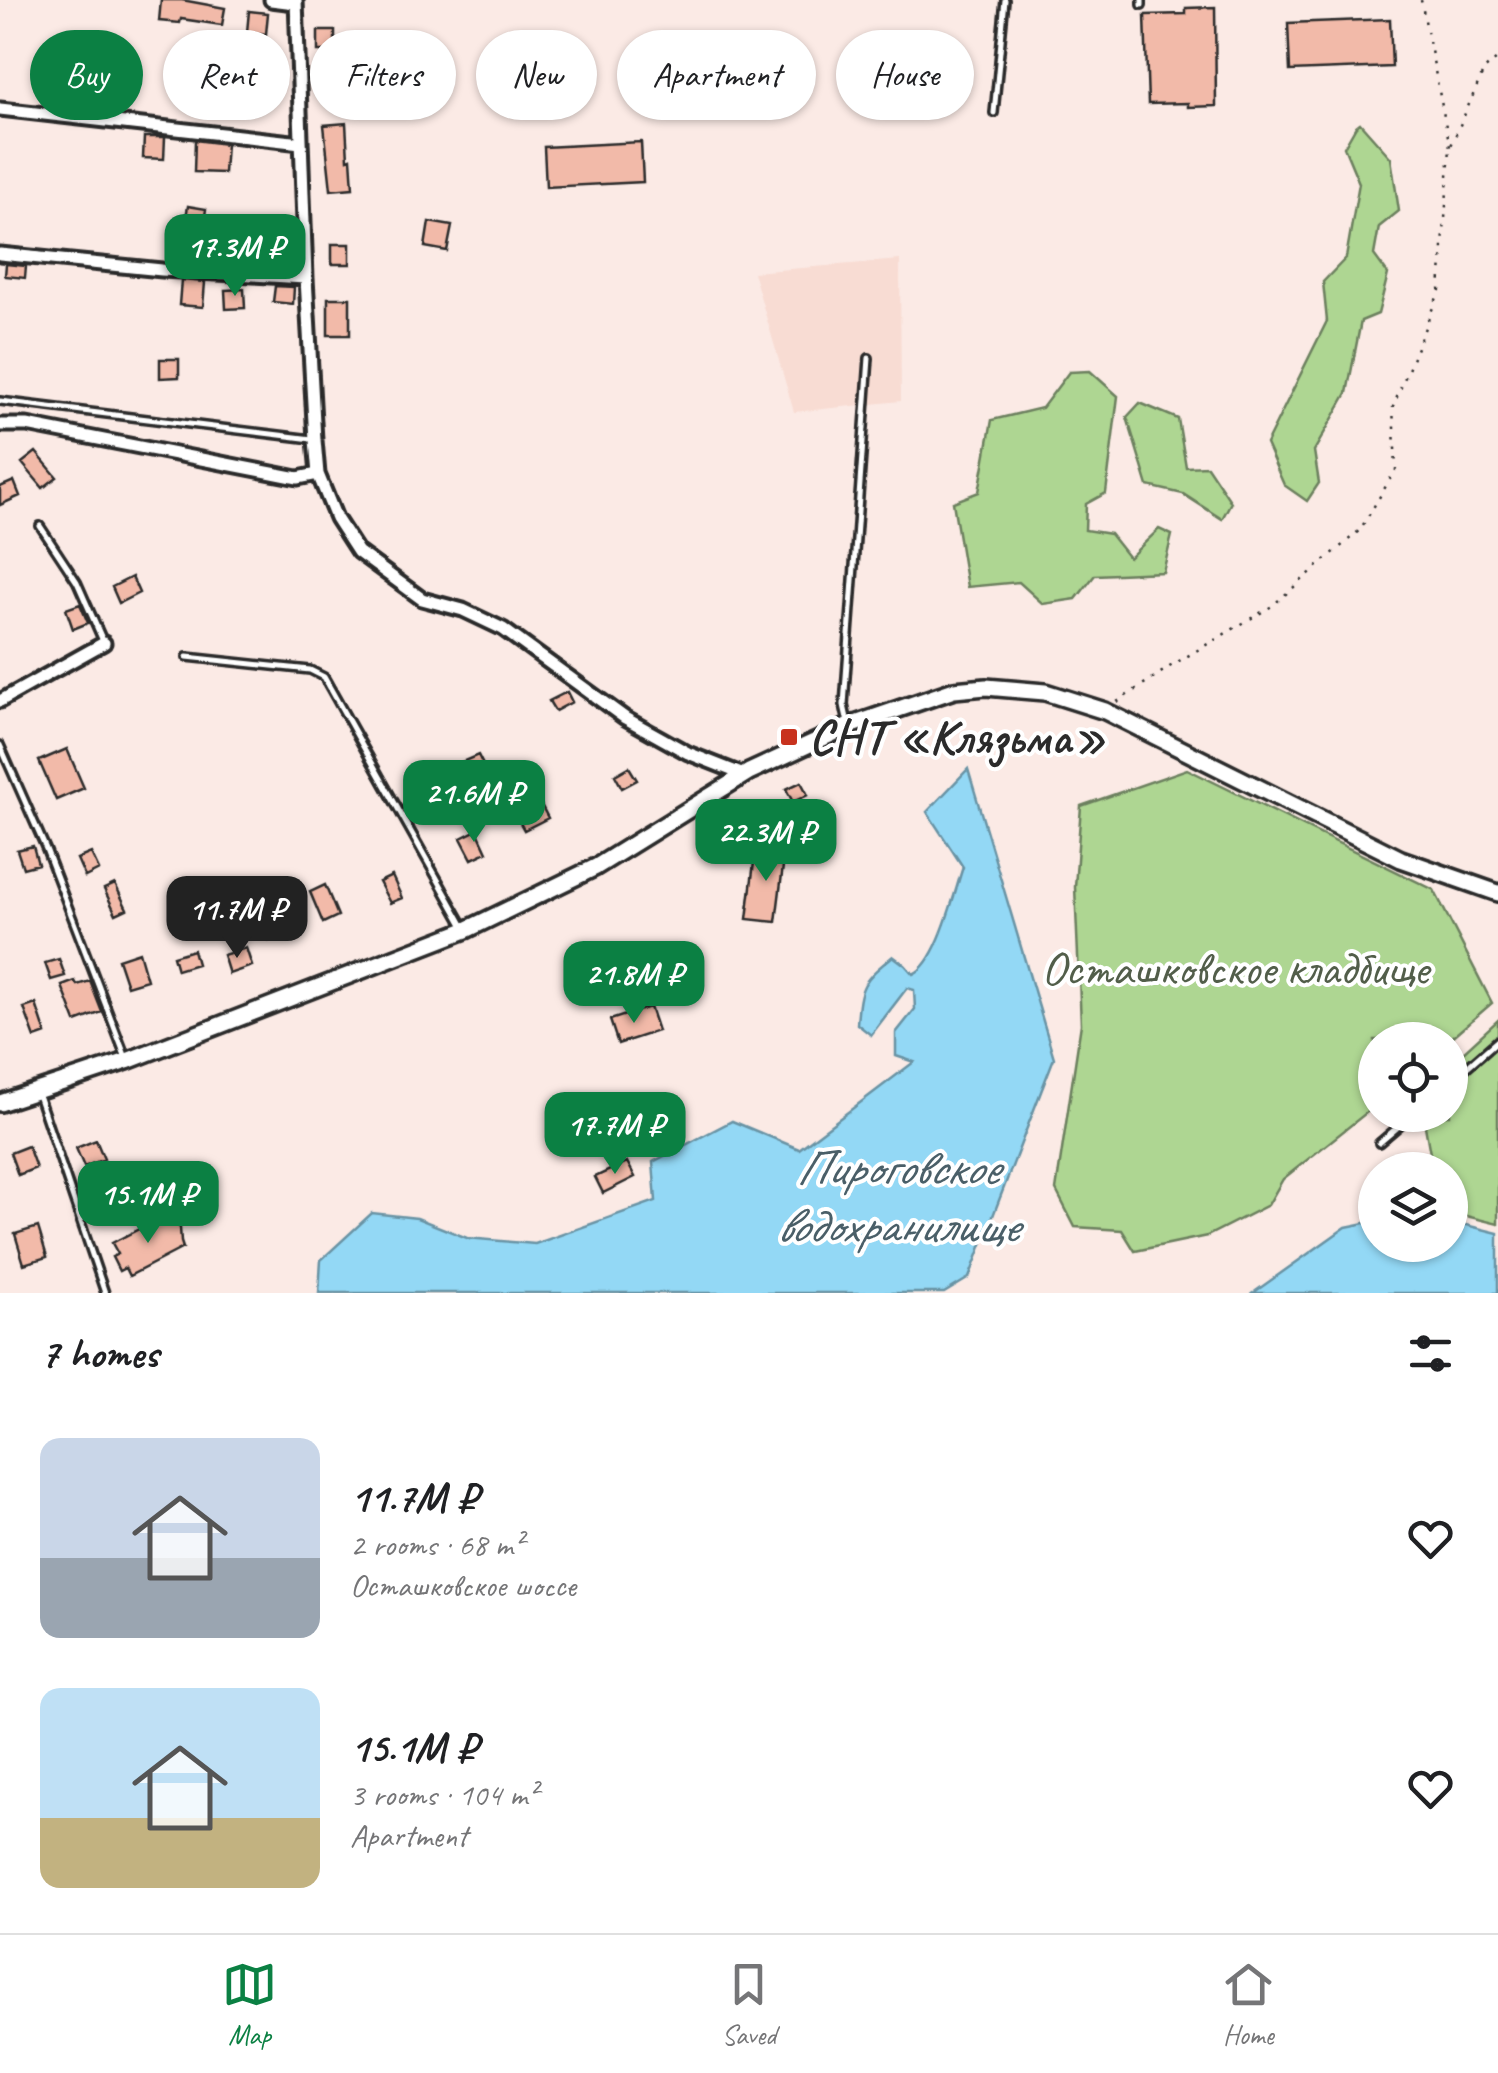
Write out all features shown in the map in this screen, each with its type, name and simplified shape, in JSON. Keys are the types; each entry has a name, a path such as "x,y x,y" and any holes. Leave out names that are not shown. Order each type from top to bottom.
{"street":[{"path":"271,0 296,2 315,440 318,474 336,518 358,552 422,599 463,610 503,629 625,718 688,753 744,775"},
{"path":"0,108 302,143"},
{"path":"0,254 162,270 306,278"},
{"path":"0,425 27,425 298,478 318,474"},
{"path":"0,701 104,643"},
{"path":"0,1103 128,1061 466,930 596,867 744,775 848,726 954,690 986,687 1045,692 1104,711 1400,859 1498,893"}],"lane":[{"path":"994,113 1006,0"},
{"path":"848,726 844,705 869,358"},
{"path":"0,401 315,440"},
{"path":"40,526 77,582 104,643"},
{"path":"186,658 310,670 324,678 466,930"},
{"path":"0,746 46,849 128,1061"},
{"path":"1468,1066 1498,1040"},
{"path":"36,1090 106,1293"},
{"path":"1379,1144 1393,1132"}],"path":[{"path":"1104,711 1272,606 1360,530 1396,469 1394,407 1440,290 1450,148 1421,0"},
{"path":"1450,148 1484,70 1498,58"}],"shaded area":[{"path":"900,260 901,401 794,412 753,272"}],"green space":[{"path":"1360,123 1391,158 1399,211 1379,227 1374,255 1388,274 1378,314 1361,321 1347,393 1314,451 1319,483 1307,501 1284,485 1266,444 1327,321 1323,282 1346,258 1359,183 1344,147"},
{"path":"1090,371 1118,396 1106,493 1086,504 1085,530 1110,534 1129,558 1159,529 1172,535 1163,572 1095,575 1076,599 1043,604 1019,582 967,587 953,502 979,492 992,420 1042,408 1069,372"},
{"path":"1140,403 1178,419 1186,467 1207,466 1231,502 1222,519 1183,494 1148,486 1127,417"},
{"name":"Осташковское кладбище","path":"1187,769 1434,890 1492,1003 1468,1024 1358,1022 1358,1119 1283,1179 1268,1205 1207,1236 1135,1251 1122,1230 1075,1227 1056,1190 1081,1024 1075,887 1081,806"},
{"path":"1498,1020 1498,1224 1468,1216 1468,1152 1430,1152 1426,1132 1468,1132 1468,1048"}],"water":[{"name":"Пироговское водохранилище","path":"968,769 1054,1058 969,1278 944,1293 319,1293 321,1260 372,1213 417,1218 467,1238 535,1244 656,1201 653,1162 732,1121 799,1149 914,1062 896,1056 896,1033 915,1009 914,990 907,988 871,1035 857,1024 860,1000 869,978 893,956 913,974 937,942 963,867 927,812"},
{"path":"1358,1225 1358,1262 1468,1262 1468,1226 1498,1233 1498,1293 1253,1293 1346,1227"}],"building":[{"path":"161,0 225,8 222,25 181,19 180,23 159,21"},
{"path":"1215,7 1216,106 1148,104 1145,15 1186,14 1186,8"},
{"path":"249,11 268,13 266,30 247,30"},
{"path":"1390,19 1392,67 1290,71 1288,23"},
{"path":"346,123 353,188 331,190 324,125"},
{"path":"144,137 165,137 164,159 143,158"},
{"path":"195,140 226,144 224,173 194,172"},
{"path":"641,142 643,182 546,187 544,147"},
{"path":"188,206 206,209 202,237 183,234"},
{"path":"429,222 452,226 447,251 425,247"},
{"path":"332,244 350,244 350,264 332,264"},
{"path":"6,264 26,266 25,278 5,276"},
{"path":"181,280 205,282 203,307 179,305"},
{"path":"275,286 294,287 293,304 273,302"},
{"path":"244,289 245,308 226,309 225,290"},
{"path":"328,298 350,298 350,335 328,335"},
{"path":"160,359 179,359 179,377 160,378"},
{"path":"36,452 57,477 43,488 22,463"},
{"path":"14,481 20,496 0,505 0,487"},
{"path":"132,577 139,593 119,603 112,587"},
{"path":"80,604 88,623 73,629 66,609"},
{"path":"567,692 572,702 555,711 549,701"},
{"path":"67,749 84,788 56,800 39,761"},
{"path":"478,755 484,767 467,775 462,762"},
{"path":"629,767 637,780 622,788 615,775"},
{"path":"801,782 808,795 793,802 786,789"},
{"path":"537,797 548,818 524,830 513,810"},
{"path":"477,830 487,852 472,859 461,838"},
{"path":"33,846 38,864 23,868 17,850"},
{"path":"756,846 785,850 776,922 747,919"},
{"path":"91,853 99,870 85,877 77,859"},
{"path":"392,876 402,898 390,903 379,882"},
{"path":"115,884 127,909 116,914 104,889"},
{"path":"325,885 338,916 323,923 310,892"},
{"path":"275,905 288,933 269,941 256,914"},
{"path":"246,948 252,966 229,974 223,955"},
{"path":"193,950 197,964 177,970 173,956"},
{"path":"139,952 147,980 127,986 118,959"},
{"path":"59,959 65,976 51,980 45,963"},
{"path":"75,981 77,985 90,981 102,1012 76,1022 62,986"},
{"path":"36,1004 46,1034 35,1038 24,1008"},
{"path":"650,1007 658,1031 618,1044 610,1020"},
{"path":"96,1140 104,1159 84,1167 76,1148"},
{"path":"28,1146 36,1168 18,1175 10,1153"},
{"path":"627,1162 635,1177 603,1193 595,1177"},
{"path":"124,1177 130,1194 99,1206 93,1189"},
{"path":"174,1181 181,1200 170,1204 164,1184"},
{"path":"164,1216 180,1228 183,1248 129,1276 125,1268 119,1271 112,1257 118,1254 112,1243"},
{"path":"38,1227 47,1257 24,1264 15,1234"}],"place":[{"name":"СНТ «Клязьма»","path":"789,737"}]}
